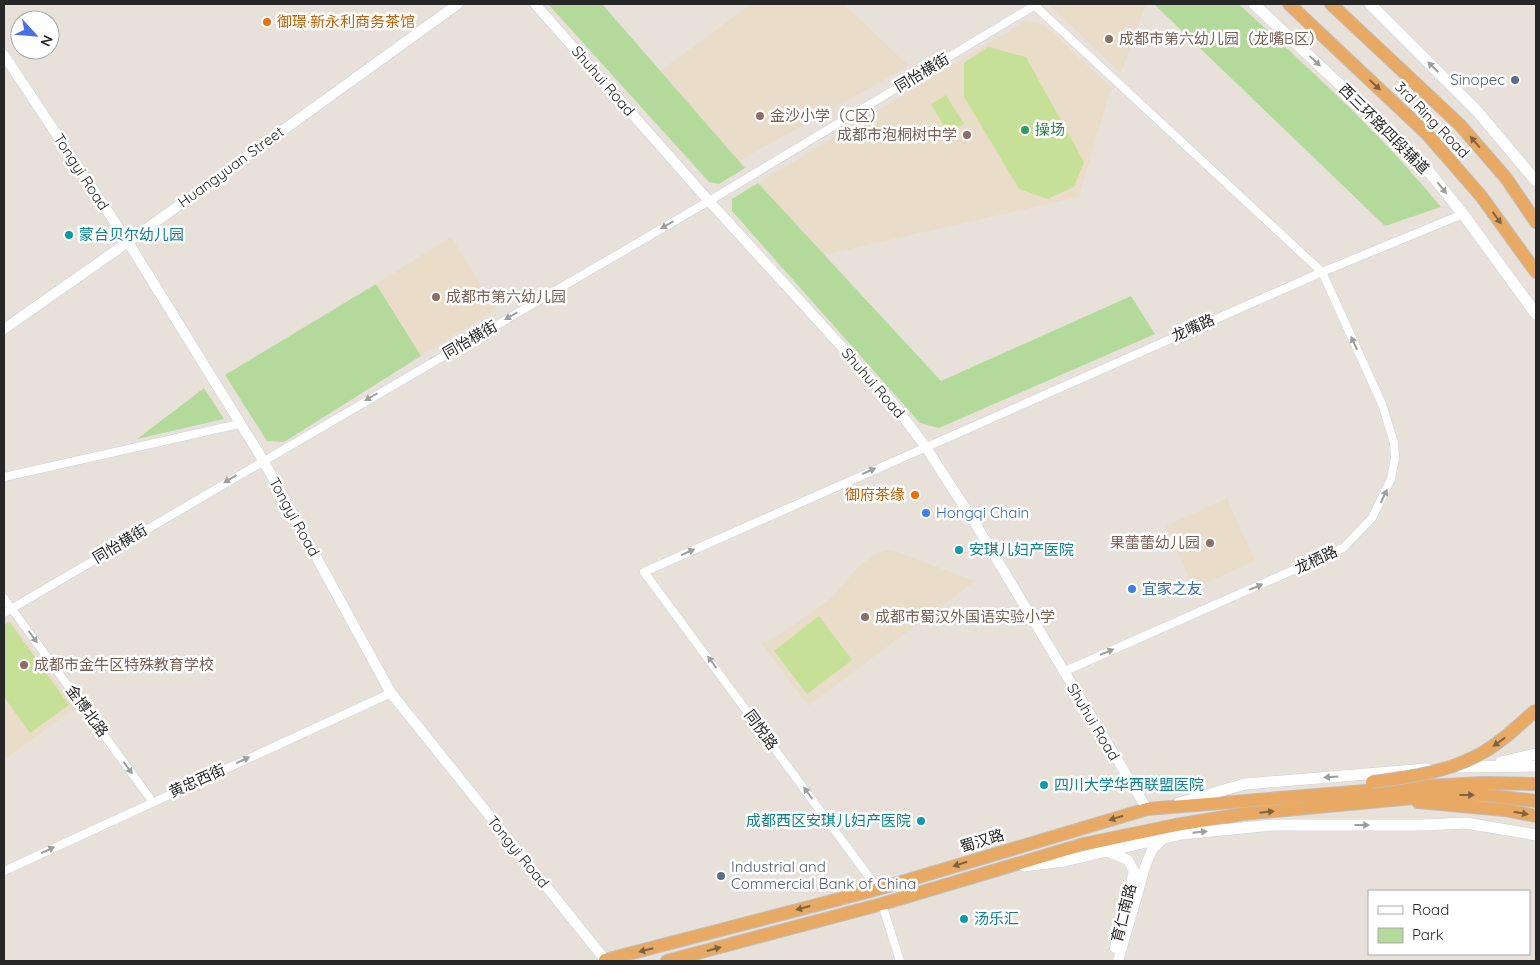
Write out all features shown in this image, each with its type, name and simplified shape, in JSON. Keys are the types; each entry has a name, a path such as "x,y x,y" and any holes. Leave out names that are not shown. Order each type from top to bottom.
{"highway":[{"name":"3rd Ring Road","path":"1289,4 1432,140 1481,196 1536,272"},
{"name":"3rd Ring Road","path":"1331,4 1460,125 1506,178 1536,222"},
{"path":"1506,178 1536,209"},
{"path":"1373,786 1461,764 1484,752 1536,710"},
{"path":"1373,786 1483,783 1536,784"},
{"name":"蜀汉路","path":"606,961 878,889 1147,809 1373,786"},
{"path":"1386,799 1445,794 1483,794 1536,801"},
{"path":"1386,799 1505,810 1536,816"},
{"name":"蜀汉路","path":"667,961 882,904 1084,844 1176,824 1243,814 1386,799"}],"main road":[{"name":"西三环路四段辅道","path":"1254,4 1418,158 1463,214 1536,314"},
{"path":"1370,4 1477,111 1536,181"},
{"path":"1488,765 1536,754"},
{"path":"1163,808 1245,784 1488,765 1536,766"},
{"path":"997,870 1064,861 1166,837 1272,825 1423,825 1466,823 1536,835"}],"street":[{"name":"Huangyuan Street","path":"4,329 458,4"},
{"name":"Shuhui Road","path":"535,4 709,201 893,403 925,446 973,520 1062,672 1147,809"},
{"name":"同怡横街","path":"4,613 709,201 1035,4"},
{"path":"1035,4 1322,272"},
{"name":"Tongyi Road","path":"4,55 128,242 263,460 391,693 606,961"},
{"name":"龙嘴路","path":"644,572 925,446 1322,272 1463,214"},
{"name":"龙栖路","path":"1062,672 1336,552 1358,535 1372,518 1391,479 1395,458 1394,443 1382,404 1322,272"},
{"path":"4,477 239,424"},
{"name":"同悦路","path":"644,572 878,889"},
{"name":"金博北路","path":"4,598 152,801"},
{"name":"黄忠西街","path":"4,871 152,801 391,693"},
{"path":"1118,961 1146,864 1152,850 1166,837"},
{"name":"育仁南路","path":"1106,851 1128,860 1134,871 1111,961"},
{"path":"882,904 900,961"}],"shaded area":[{"name":"金沙小学（C区）","path":"751,4 844,4 909,66 739,161 660,71"},
{"name":"成都市第六幼儿园（龙嘴B区）","path":"1048,4 1146,4 1121,73"},
{"name":"成都市泡桐树中学","path":"1026,21 1045,25 1111,88 1079,197 824,255 758,183"},
{"name":"成都市第六幼儿园","path":"451,237 496,309 421,356 376,284"},
{"name":"果蕾蕾幼儿园","path":"1227,498 1255,561 1194,588 1166,526"},
{"name":"成都市蜀汉外国语实验小学","path":"887,550 975,581 808,706 761,643 776,637 831,598 858,567 873,555"},
{"name":"成都市金牛区特殊教育学校","path":"4,621 12,622 75,708 4,760"}],"green space":[{"path":"548,4 602,4 745,168 719,184 709,182"},
{"path":"1154,4 1239,4 1369,127 1418,179 1441,207 1385,226"},
{"name":"操场","path":"988,47 1026,57 1084,162 1074,187 1047,199 1019,189 964,97 964,63"},
{"path":"946,95 964,124 948,133 931,104"},
{"path":"758,183 941,381 1131,296 1155,334 939,428 920,423 732,211 732,199"},
{"path":"376,284 421,356 284,442 267,441 225,375"},
{"path":"204,388 224,419 137,439"},
{"path":"819,616 852,660 807,694 774,651"},
{"name":"成都市金牛区特殊教育学校","path":"9,621 69,705 30,733 4,697 4,625"}],"place":[{"name":"御璟·新永利商务茶馆","path":"267,22"},
{"name":"成都市第六幼儿园（龙嘴B区）","path":"1109,39"},
{"name":"Sinopec","path":"1515,80"},
{"name":"金沙小学（C区）","path":"760,116"},
{"name":"操场","path":"1025,130"},
{"name":"成都市泡桐树中学","path":"967,135"},
{"name":"蒙台贝尔幼儿园","path":"69,235"},
{"name":"成都市第六幼儿园","path":"436,297"},
{"name":"御府茶缘","path":"915,495"},
{"name":"Hongqi Chain","path":"926,513"},
{"name":"果蕾蕾幼儿园","path":"1210,543"},
{"name":"安琪儿妇产医院","path":"959,550"},
{"name":"宜家之友","path":"1132,589"},
{"name":"成都市蜀汉外国语实验小学","path":"865,617"},
{"name":"成都市金牛区特殊教育学校","path":"24,665"},
{"name":"四川大学华西联盟医院","path":"1044,785"},
{"name":"成都西区安琪儿妇产医院","path":"921,821"},
{"name":"Industrial and Commercial Bank of China","path":"721,876"},
{"name":"汤乐汇","path":"964,919"}]}
